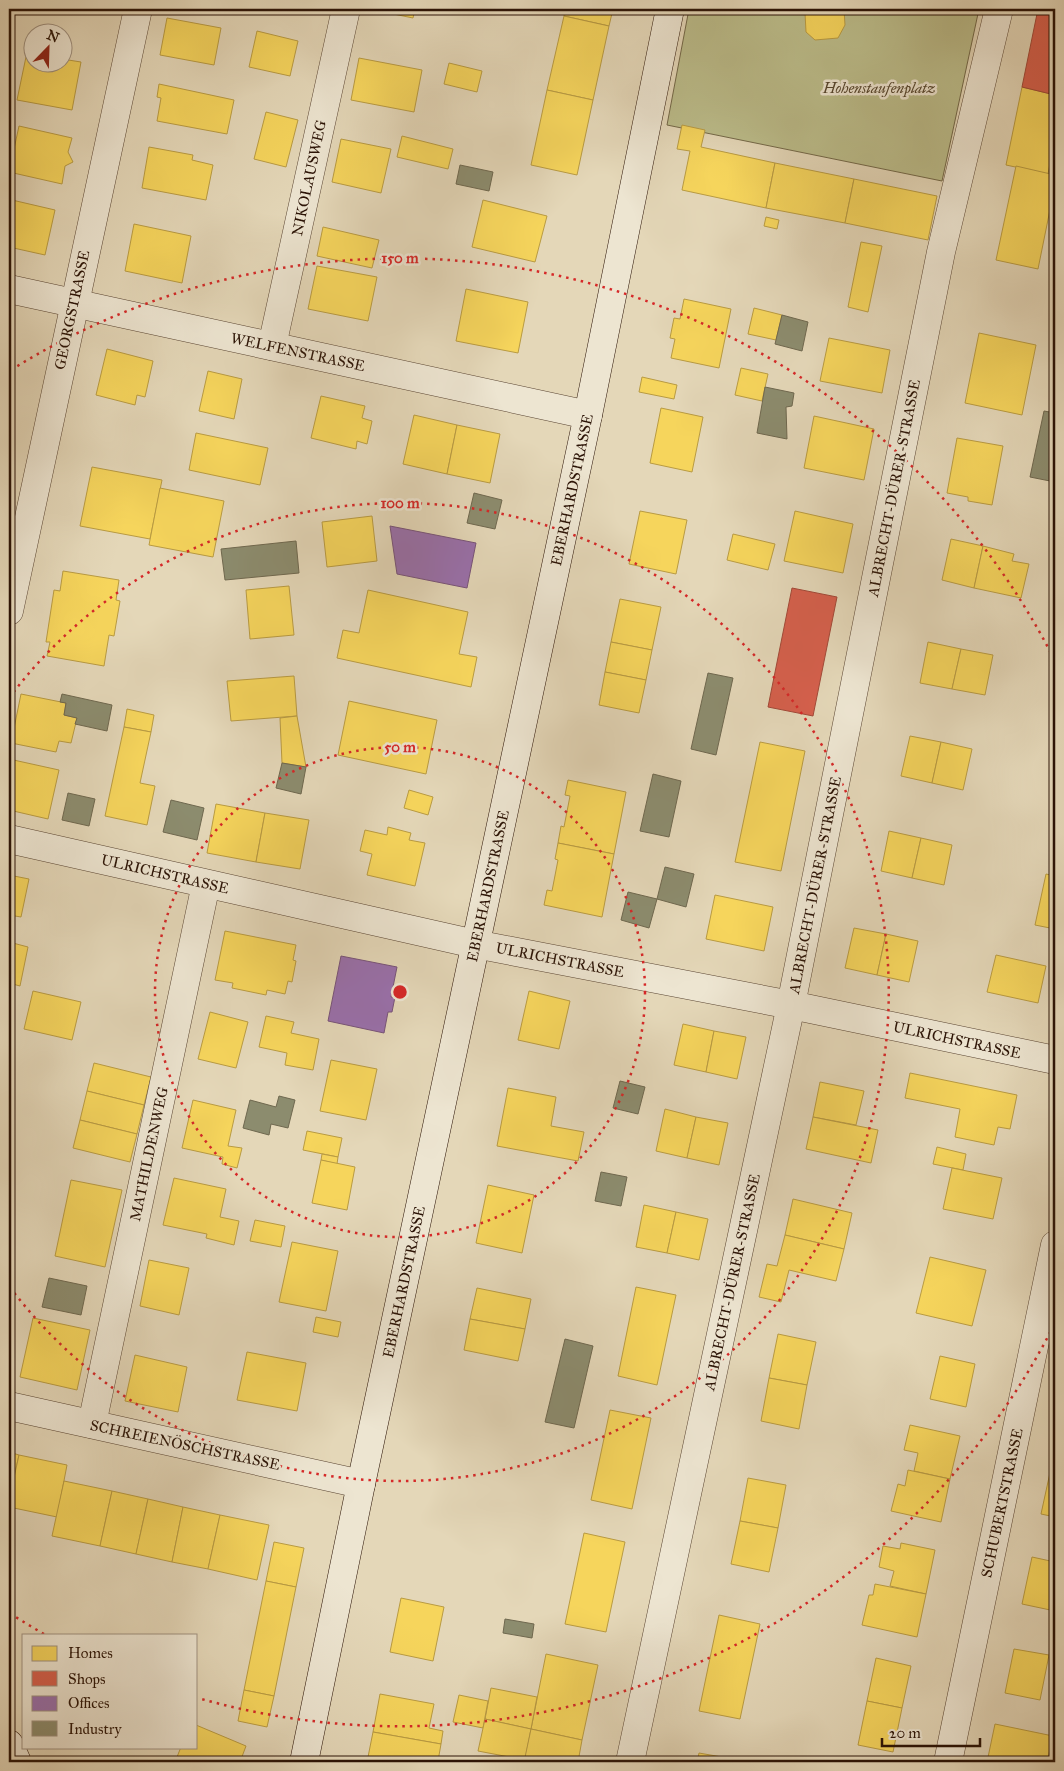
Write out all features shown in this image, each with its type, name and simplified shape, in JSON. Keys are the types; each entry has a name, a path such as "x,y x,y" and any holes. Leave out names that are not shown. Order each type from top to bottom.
{"street":[{"name":"GEORGSTRASSE","path":"9,611 138,9"},
{"name":"NIKOLAUSWEG","path":"272,346 346,9"},
{"name":"EBERHARDSTRASSE","path":"304,1762 361,1484 588,415 670,9"},
{"name":"ALBRECHT-DÜRER-STRASSE","path":"630,1762 791,1005 941,252 999,9"},
{"name":"WELFENSTRASSE","path":"9,289 588,415"},
{"name":"ULRICHSTRASSE","path":"9,839 476,944 791,1005 1055,1060"},
{"name":"MATHILDENWEG","path":"92,1424 206,884"},
{"name":"SCHUBERTSTRASSE","path":"948,1762 1055,1245"},
{"name":"SCHREIENÖSCHSTRASSE","path":"9,1406 361,1484"},
{"path":"9,1744 17,1762"}],"green space":[{"name":"Hohenstaufenplatz","path":"689,9 979,9 942,181 667,125"}],"building: Homes":[{"path":"369,9 415,9 413,18"},
{"path":"565,9 613,9 609,26 564,16"},
{"path":"808,9 844,9 845,25 838,38 815,40 806,32 805,13"},
{"path":"564,16 609,26 593,100 547,90"},
{"path":"167,18 221,28 214,65 160,55"},
{"path":"257,31 298,41 290,76 249,67"},
{"path":"359,58 422,70 414,112 351,100"},
{"path":"72,61 81,62 72,110 17,100 23,72 72,72"},
{"path":"449,63 482,71 477,92 444,84"},
{"path":"159,84 234,100 227,134 157,121 161,98 157,97"},
{"path":"1022,87 1055,95 1055,137 1048,174 1006,165"},
{"path":"547,90 593,100 577,175 531,165"},
{"path":"266,112 298,120 286,167 254,159"},
{"path":"682,125 705,130 701,147 775,163 766,208 682,190 690,151 677,149"},
{"path":"19,126 72,138 68,152 73,162 65,166 62,184 9,172"},
{"path":"402,136 453,149 448,169 397,157"},
{"path":"341,139 391,149 381,193 332,182"},
{"path":"149,147 193,155 192,160 213,165 206,200 142,188"},
{"path":"775,163 854,179 845,223 766,208"},
{"path":"1016,166 1055,175 1055,185 1038,269 996,260"},
{"path":"854,179 937,196 928,240 845,223"},
{"path":"12,200 55,210 45,255 9,247 9,216"},
{"path":"483,200 547,216 535,262 472,247"},
{"path":"766,217 779,220 777,229 764,226"},
{"path":"134,224 191,236 182,283 125,271"},
{"path":"323,227 379,240 372,268 317,256"},
{"path":"861,242 882,246 868,312 848,307"},
{"path":"317,266 377,277 368,321 308,309"},
{"path":"466,289 528,302 518,353 456,341"},
{"path":"684,299 731,309 719,368 671,358 675,339 670,338 674,318 680,319"},
{"path":"754,308 782,315 776,340 748,334"},
{"path":"979,333 1036,345 1022,415 965,403"},
{"path":"829,338 890,350 882,393 820,381"},
{"path":"107,349 153,361 145,397 137,395 135,405 96,395"},
{"path":"741,368 768,374 762,401 735,395"},
{"path":"208,371 242,379 234,419 199,411"},
{"path":"642,377 677,385 674,399 639,392"},
{"path":"321,396 365,406 362,418 372,421 367,444 357,441 356,449 311,438"},
{"path":"661,408 703,417 692,472 650,463"},
{"path":"414,415 457,425 447,474 403,464"},
{"path":"814,416 874,429 864,480 804,468"},
{"path":"457,425 500,434 490,483 447,474"},
{"path":"196,433 268,448 260,485 189,470"},
{"path":"957,438 1003,446 992,505 968,501 968,497 947,493"},
{"path":"92,467 162,480 150,539 80,526"},
{"path":"160,488 224,501 213,557 149,545"},
{"path":"640,511 687,520 676,574 629,564"},
{"path":"795,511 853,524 843,573 784,561"},
{"path":"372,516 377,561 327,567 322,522"},
{"path":"733,534 775,544 768,570 727,560"},
{"path":"951,539 983,546 974,588 942,580"},
{"path":"983,546 1014,554 1012,561 1029,564 1021,598 974,588"},
{"path":"63,571 119,580 116,600 120,601 114,636 109,635 104,666 47,656 50,642 46,642 54,590 60,591"},
{"path":"289,586 294,635 250,639 246,590"},
{"path":"368,590 468,612 459,654 477,657 471,687 337,658 343,630 359,633"},
{"path":"620,599 661,607 652,650 611,642"},
{"path":"611,642 652,650 646,680 605,672"},
{"path":"928,642 961,649 952,689 920,683"},
{"path":"961,649 993,655 985,695 952,689"},
{"path":"605,672 646,680 639,713 599,705"},
{"path":"294,676 297,716 231,721 227,681"},
{"path":"21,694 66,703 64,715 77,718 71,743 59,741 56,752 11,743"},
{"path":"349,701 437,720 426,774 338,755"},
{"path":"127,709 154,715 151,732 124,727"},
{"path":"297,716 306,767 282,763 280,718"},
{"path":"124,727 151,732 140,783 155,786 147,825 105,816"},
{"path":"910,736 941,742 932,783 901,776"},
{"path":"760,742 805,751 781,871 735,862"},
{"path":"941,742 972,749 963,790 932,783"},
{"path":"9,759 59,770 48,819 9,810"},
{"path":"568,780 626,792 614,854 558,843 561,826 564,827 570,796 565,795"},
{"path":"409,790 433,797 428,815 404,808"},
{"path":"216,804 265,813 256,862 207,853"},
{"path":"265,813 309,820 300,869 256,862"},
{"path":"388,827 411,833 409,840 425,843 415,886 367,875 372,854 360,851 365,830 387,835"},
{"path":"889,831 921,838 912,878 881,871"},
{"path":"921,838 952,845 944,885 912,878"},
{"path":"558,843 614,854 602,917 544,905 547,890 552,891 558,860 555,859"},
{"path":"1046,874 1055,876 1055,929 1035,925"},
{"path":"9,875 29,879 21,917 9,915"},
{"path":"715,895 773,907 764,951 706,939"},
{"path":"854,928 886,934 877,975 845,968"},
{"path":"225,931 296,945 293,960 296,961 292,982 288,981 285,994 267,990 266,995 232,988 233,983 215,980"},
{"path":"886,934 918,941 909,982 877,975"},
{"path":"9,942 28,947 20,986 9,983"},
{"path":"996,955 1046,966 1038,1003 987,992"},
{"path":"33,991 81,1002 72,1040 24,1029"},
{"path":"529,991 570,1001 559,1049 518,1040"},
{"path":"210,1012 248,1022 236,1068 198,1059"},
{"path":"266,1016 294,1022 291,1033 319,1039 313,1070 285,1065 287,1053 259,1047"},
{"path":"683,1024 714,1031 706,1072 674,1065"},
{"path":"714,1031 746,1037 737,1079 706,1072"},
{"path":"331,1060 377,1069 366,1120 320,1111"},
{"path":"94,1063 151,1077 144,1105 87,1091"},
{"path":"910,1073 1017,1095 1010,1129 998,1127 994,1145 955,1137 960,1109 905,1098"},
{"path":"820,1082 864,1091 856,1125 813,1117"},
{"path":"508,1088 556,1097 551,1126 584,1132 578,1161 497,1146"},
{"path":"87,1091 144,1105 137,1134 80,1120"},
{"path":"193,1100 236,1110 228,1146 242,1148 237,1168 222,1164 223,1157 182,1148"},
{"path":"665,1109 696,1117 687,1158 656,1151"},
{"path":"696,1117 728,1123 719,1165 687,1158"},
{"path":"813,1117 878,1130 871,1163 806,1149"},
{"path":"80,1120 137,1134 130,1162 73,1148"},
{"path":"307,1131 342,1138 338,1157 303,1150"},
{"path":"937,1147 966,1154 963,1170 933,1164"},
{"path":"322,1154 338,1157 337,1164 321,1160"},
{"path":"321,1160 355,1167 347,1210 312,1203"},
{"path":"952,1168 1002,1178 993,1219 943,1209"},
{"path":"174,1178 226,1189 220,1217 239,1221 234,1245 206,1238 207,1234 163,1225"},
{"path":"71,1180 122,1190 105,1267 55,1256"},
{"path":"488,1185 534,1195 522,1253 476,1243"},
{"path":"793,1199 852,1213 844,1249 785,1235"},
{"path":"644,1205 676,1212 667,1253 636,1247"},
{"path":"676,1212 708,1219 699,1260 667,1253"},
{"path":"255,1220 285,1226 281,1247 250,1241"},
{"path":"785,1235 844,1249 836,1281 789,1270 781,1302 759,1297 767,1264 777,1266"},
{"path":"292,1242 338,1251 326,1311 279,1302"},
{"path":"930,1257 986,1270 972,1326 916,1313"},
{"path":"149,1260 189,1268 179,1315 140,1306"},
{"path":"636,1287 676,1295 657,1385 618,1376"},
{"path":"477,1288 531,1299 525,1329 470,1319"},
{"path":"316,1317 341,1322 338,1337 313,1332"},
{"path":"33,1318 90,1330 77,1390 20,1377"},
{"path":"470,1319 525,1329 518,1361 464,1350"},
{"path":"778,1334 816,1342 807,1385 769,1378"},
{"path":"247,1352 306,1363 297,1411 237,1400"},
{"path":"135,1355 187,1367 178,1412 125,1401"},
{"path":"940,1356 975,1364 966,1407 930,1399"},
{"path":"769,1378 807,1385 799,1429 761,1421"},
{"path":"610,1410 651,1418 632,1509 591,1500"},
{"path":"910,1425 960,1436 950,1479 914,1471 918,1453 904,1450"},
{"path":"9,1452 19,1455 9,1500"},
{"path":"19,1455 67,1465 57,1517 9,1507"},
{"path":"1051,1468 1055,1469 1055,1517 1041,1514"},
{"path":"908,1470 950,1479 941,1522 891,1511 898,1484 905,1486"},
{"path":"748,1478 786,1485 778,1528 740,1521"},
{"path":"64,1481 112,1491 100,1546 52,1536"},
{"path":"112,1491 148,1499 136,1554 100,1546"},
{"path":"148,1499 183,1507 172,1562 136,1554"},
{"path":"183,1507 220,1515 208,1569 172,1562"},
{"path":"220,1515 269,1525 257,1580 208,1569"},
{"path":"740,1521 778,1528 769,1572 731,1564"},
{"path":"584,1533 625,1542 606,1632 565,1624"},
{"path":"274,1542 304,1548 296,1587 266,1581"},
{"path":"901,1543 935,1550 926,1594 890,1586 894,1571 879,1567 883,1546 900,1549"},
{"path":"1032,1557 1055,1562 1055,1611 1022,1604"},
{"path":"266,1581 296,1587 274,1696 244,1690"},
{"path":"875,1584 926,1594 917,1637 862,1625 869,1595 873,1595"},
{"path":"401,1598 444,1607 433,1661 390,1652"},
{"path":"719,1615 760,1624 740,1719 699,1711"},
{"path":"1014,1649 1049,1655 1040,1700 1005,1693"},
{"path":"546,1654 598,1665 582,1740 531,1729"},
{"path":"876,1658 911,1666 902,1708 867,1701"},
{"path":"491,1688 537,1697 531,1729 485,1719"},
{"path":"244,1690 274,1696 267,1727 238,1721"},
{"path":"380,1694 434,1704 429,1728 443,1731 441,1744 373,1732"},
{"path":"459,1695 488,1701 483,1728 453,1722"},
{"path":"867,1701 902,1708 893,1752 858,1745"},
{"path":"485,1719 531,1729 525,1760 478,1751"},
{"path":"995,1724 1053,1736 1047,1762 987,1762"},
{"path":"198,1726 246,1746 240,1762 175,1762 181,1748 198,1748"},
{"path":"531,1729 582,1740 578,1762 524,1762"},
{"path":"373,1732 441,1744 438,1761 422,1758 421,1762 367,1762"},
{"path":"699,1753 750,1762 697,1762"}],"building: Shops":[{"path":"1038,9 1055,9 1055,95 1022,87"},
{"path":"792,588 837,597 813,716 768,707"}],"building: Offices":[{"path":"390,526 476,543 467,588 397,574"},
{"path":"341,956 397,967 391,997 395,997 392,1012 388,1012 384,1033 328,1021"}],"building: Industry":[{"path":"460,165 493,172 489,191 456,184"},
{"path":"782,315 808,322 802,351 775,344"},
{"path":"765,387 794,393 792,406 786,407 787,439 757,433"},
{"path":"1044,411 1055,413 1055,482 1030,477"},
{"path":"474,493 502,500 495,529 467,523"},
{"path":"296,541 299,573 225,580 221,549"},
{"path":"708,673 733,678 716,755 691,749"},
{"path":"62,694 112,705 107,731 75,724 77,718 64,715 66,703 60,702"},
{"path":"282,763 306,767 301,794 276,788"},
{"path":"653,774 681,781 669,837 640,831"},
{"path":"68,793 95,799 89,826 62,820"},
{"path":"171,800 204,808 197,840 163,832"},
{"path":"665,867 694,874 686,907 657,899"},
{"path":"628,892 657,899 649,928 621,920"},
{"path":"620,1081 645,1087 638,1114 613,1108"},
{"path":"279,1096 295,1100 288,1128 271,1124 269,1135 243,1128 250,1100 276,1107"},
{"path":"601,1172 627,1177 621,1206 595,1201"},
{"path":"49,1278 87,1286 81,1315 42,1307"},
{"path":"565,1339 593,1346 574,1428 545,1422"},
{"path":"505,1619 534,1624 532,1638 503,1633"}]}
